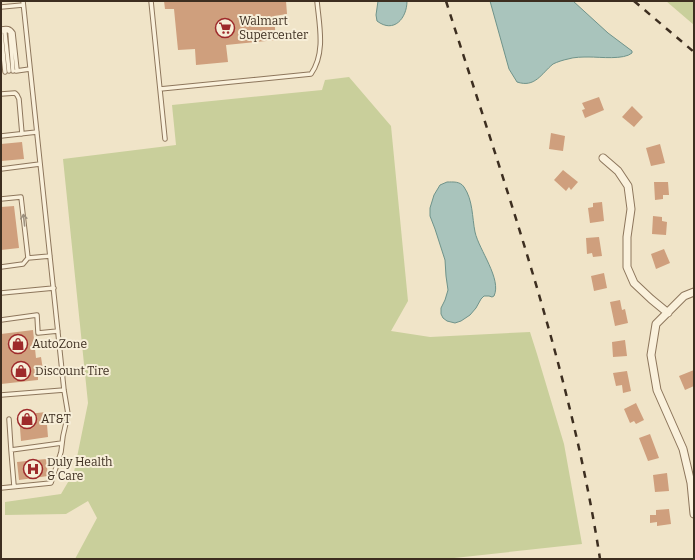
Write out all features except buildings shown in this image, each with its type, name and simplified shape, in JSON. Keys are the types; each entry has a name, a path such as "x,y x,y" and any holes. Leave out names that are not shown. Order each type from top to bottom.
{"street":[{"path":"604,158 618,171 628,186 631,209 627,237 627,267 634,283 650,299 668,313"},
{"path":"694,292 684,296 656,324 651,355 657,390 683,450 691,483 694,514"}],"lane":[{"path":"151,1 165,139"},
{"path":"160,89 311,74 316,67 320,47 316,1"},
{"path":"1,7 23,3 64,390 68,414 61,452 51,483 1,488"},
{"path":"2,29 11,29 13,33 9,71"},
{"path":"2,29 5,32 9,71"},
{"path":"1,33 9,71"},
{"path":"9,71 30,69"},
{"path":"1,94 14,93 17,95 19,99 22,134"},
{"path":"1,136 37,132"},
{"path":"1,169 40,164"},
{"path":"1,199 21,197 28,258"},
{"path":"1,267 23,264 28,258 50,256"},
{"path":"1,293 54,288"},
{"path":"1,320 37,315 38,333 58,331"},
{"path":"1,396 64,390"},
{"path":"9,419 14,486"},
{"path":"11,450 62,443"}],"green space":[{"path":"666,1 694,1 694,25"},
{"path":"349,77 391,126 408,301 391,331 430,337 530,332 564,444 582,544 445,559 75,559 97,518 88,501 66,514 5,515 5,502 61,494 74,472 88,403 63,159 176,145 172,105 322,90 325,80"}],"water":[{"path":"378,1 407,1 405,13 394,25 383,25 377,21 376,15"},
{"path":"490,1 573,1 608,33 632,51 632,53 623,57 612,58 581,57 566,59 553,64 533,82 517,82 509,69"},
{"path":"447,182 456,182 460,184 467,192 471,203 477,239 493,273 496,289 494,296 484,296 470,315 455,323 447,321 441,314 441,308 448,290 445,260 430,216 430,208 434,195 440,185"}],"railway":[{"path":"446,1 513,208 554,347 572,417 600,559"},
{"path":"634,1 694,52"}],"place":[{"name":"Walmart Supercenter","path":"225,28"},
{"name":"AutoZone","path":"18,344"},
{"name":"Discount Tire","path":"21,371"},
{"name":"AT&T","path":"27,419"},
{"name":"Duly Health & Care","path":"33,469"}]}
